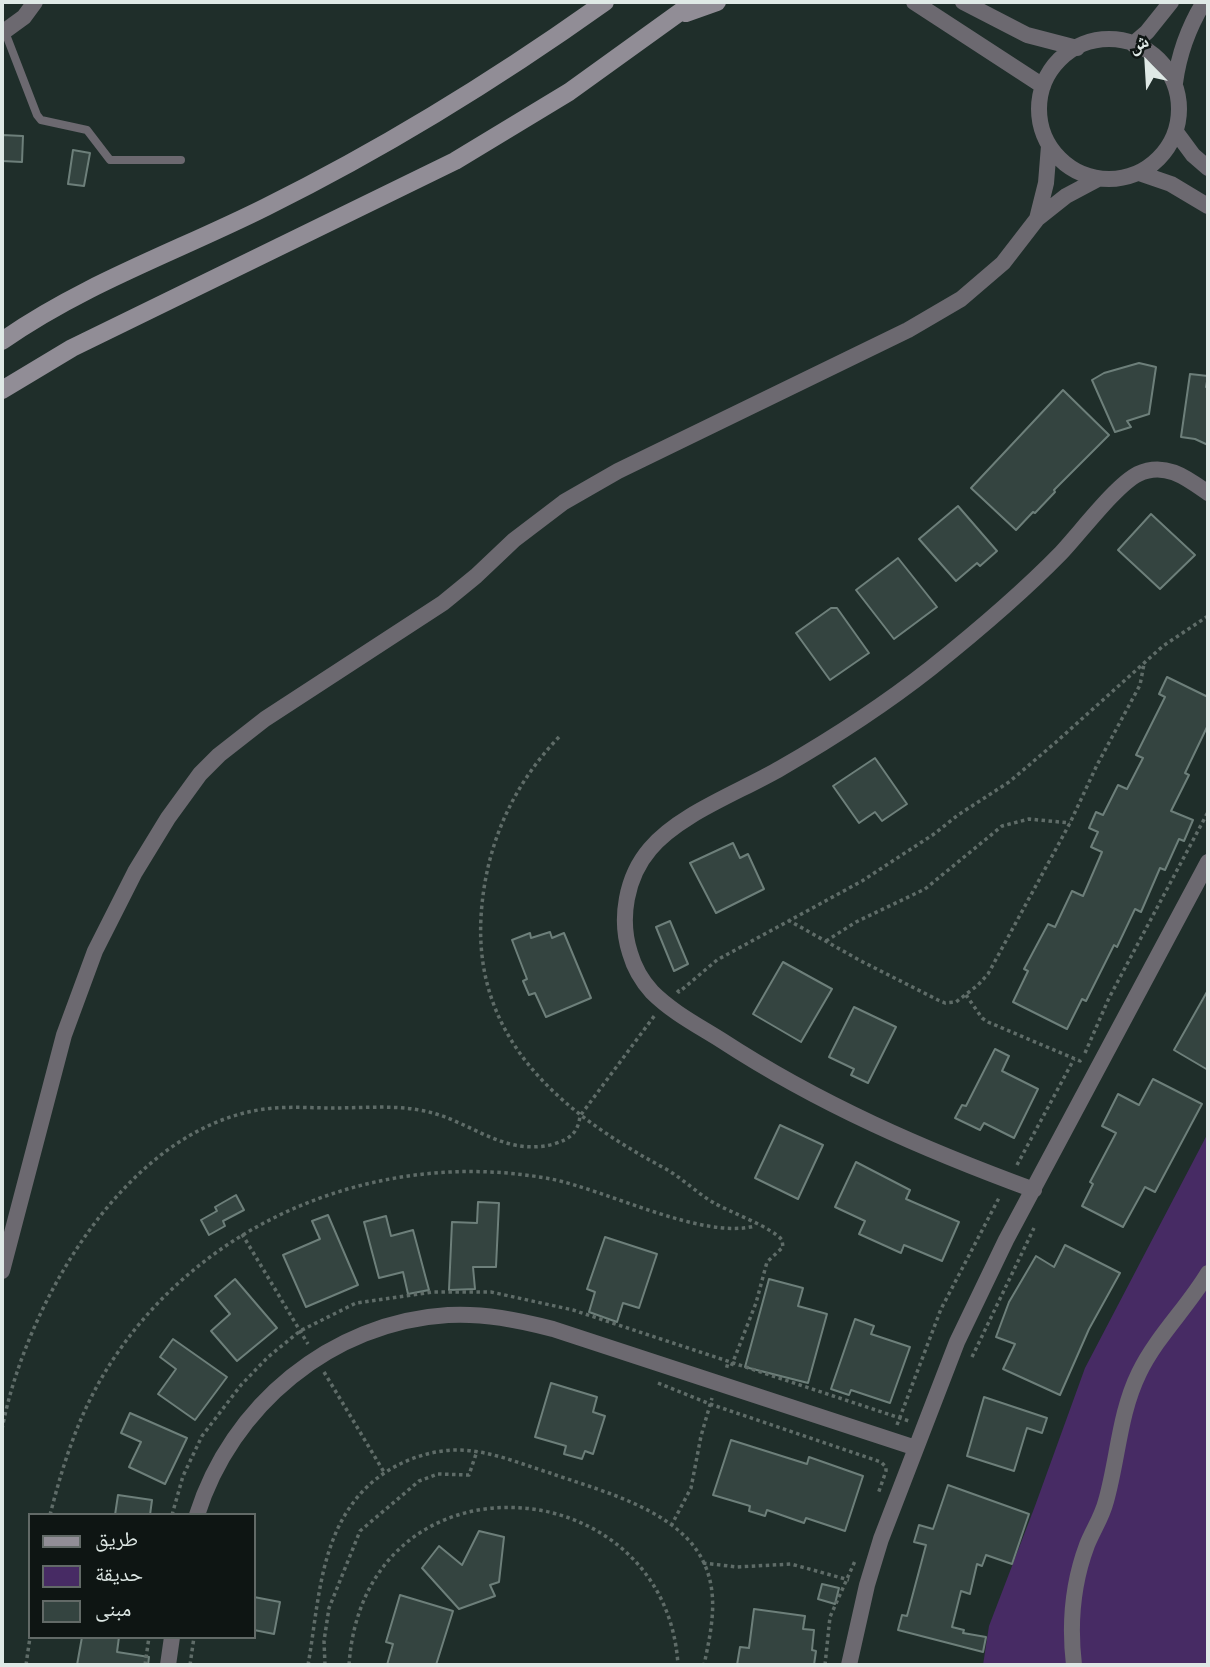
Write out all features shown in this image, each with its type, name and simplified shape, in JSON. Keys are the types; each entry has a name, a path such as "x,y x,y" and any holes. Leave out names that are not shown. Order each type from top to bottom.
{"street":[{"path":"3,33 24,17 35,2"},
{"path":"2,341 81,293 256,212 388,143 492,79 605,2"},
{"path":"2,390 72,348 466,155 569,92 674,10 694,2"},
{"path":"674,10 717,2"},
{"path":"914,2 1044,86"},
{"path":"963,2 1027,35 1077,48"},
{"path":"1133,44 1147,32 1171,2"},
{"path":"2,1271 58,1057 94,951 167,818 200,774 229,746 265,719 443,603 514,540 564,502 618,471 935,316 996,270 1037,219 1066,196 1098,179 1139,173 1161,156 1175,132 1180,108 1175,83 1181,49 1204,2"},
{"path":"1037,219 1046,183 1049,146 1039,117 1044,86 1057,63 1077,48 1105,40 1133,44 1158,59 1175,83"},
{"path":"1175,132 1193,155 1208,168"},
{"path":"1049,146 1070,168 1098,179"},
{"path":"1139,173 1171,184 1208,206"},
{"path":"1034,1191 885,1130 814,1095 744,1056 664,1003 650,989 630,955 625,916 628,893 636,871 648,851 664,834 831,738 928,670 1018,594 1060,554 1130,479 1151,470 1172,471 1208,493"},
{"path":"849,1665 867,1584 881,1539 957,1342 980,1291 1208,862"},
{"path":"1073,1665 1071,1614 1074,1589 1080,1564 1106,1501 1129,1396 1149,1354 1208,1273"},
{"path":"198,1513 218,1462 241,1427 268,1396 299,1370 332,1349 369,1333 407,1321 447,1315 486,1315 521,1321 916,1448"},
{"path":"167,1665 172,1639"}],"lane":[{"path":"3,33 41,120 87,130 110,160 181,160"}],"path":[{"path":"2,1429 16,1375 35,1326 79,1247 116,1198 146,1166 175,1143 196,1130 231,1116 268,1108 406,1108 434,1113 502,1143 527,1148 541,1147 568,1138 578,1128 580,1116 675,989 679,992 717,960 862,881 1009,782 1163,646 1208,615"},
{"path":"789,920 939,1000 950,1003 965,995 988,975 1070,823 1097,765 1140,685 1144,663"},
{"path":"559,737 544,753 508,806 492,847 483,892 481,953 495,1012 518,1052 548,1088 580,1116 715,1203 778,1234 783,1247 767,1262 756,1303 731,1367 723,1365 701,1436 691,1488 671,1526"},
{"path":"965,995 988,1023 1080,1061 1110,998 1208,813"},
{"path":"826,941 856,922 925,889 1002,826 1029,819 1070,823"},
{"path":"1085,1053 1102,1062"},
{"path":"890,1440 941,1309 1074,1059"},
{"path":"50,1513 65,1455 82,1416 109,1366 135,1328 182,1278 225,1245 281,1213 315,1199 405,1175 434,1172 506,1173 576,1185 630,1204 717,1228 741,1229 757,1225"},
{"path":"971,1359 1037,1222"},
{"path":"173,1513 183,1476 202,1436 241,1385 268,1357 300,1331 356,1303 432,1292 491,1292 573,1310 924,1426"},
{"path":"316,1378 324,1372"},
{"path":"651,1380 710,1404 881,1462 886,1471 876,1500"},
{"path":"308,1665 328,1551 345,1515 356,1499 384,1472 418,1456 453,1450 495,1455 613,1495 671,1526 697,1551 713,1601 704,1665"},
{"path":"324,1665 329,1608 360,1531 428,1476 449,1472 469,1475 477,1451"},
{"path":"349,1665 353,1631 366,1593 388,1560 419,1533 438,1523 468,1512 499,1507 531,1509 563,1516 592,1529 619,1547 646,1577 665,1610 675,1643 678,1665"},
{"path":"825,1665 830,1617 857,1553"},
{"path":"703,1563 737,1567 791,1564 867,1584"},
{"path":"26,1665 30,1639"},
{"path":"145,1665 149,1639"},
{"path":"190,1665 194,1639"}],"green space":[{"path":"1208,1133 1208,1665 983,1665 989,1626 1085,1368"}],"building":[{"path":"2,135 23,136 22,162 2,161"},
{"path":"73,150 90,153 84,186 68,184"},
{"path":"1139,363 1156,367 1149,414 1127,421 1131,427 1115,432 1092,380 1104,373"},
{"path":"1190,374 1208,376 1208,445 1181,437"},
{"path":"1063,390 1109,435 1016,530 971,488"},
{"path":"958,506 997,551 980,566 977,563 956,581 919,539"},
{"path":"1151,514 1195,555 1160,589 1118,550"},
{"path":"898,558 937,607 894,639 856,590"},
{"path":"831,608 837,608 869,653 830,680 796,633"},
{"path":"1167,677 1208,697 1208,725 1185,773 1189,775 1171,811 1193,820 1184,841 1179,839 1165,870 1160,868 1141,912 1135,909 1117,947 1114,945 1086,1001 1082,999 1067,1029 1013,1002 1028,971 1024,969 1048,924 1055,927 1072,891 1083,896 1102,852 1091,847 1098,832 1089,828 1096,812 1103,815 1118,785 1127,789 1143,758 1136,755 1165,697 1159,694"},
{"path":"875,758 907,804 882,821 875,812 859,823 833,786"},
{"path":"733,843 740,858 748,854 764,889 716,913 690,863"},
{"path":"670,921 688,964 674,971 656,927"},
{"path":"550,932 552,938 564,933 591,998 546,1017 535,993 529,995 523,981 527,979 512,940 530,933 531,938"},
{"path":"783,962 832,989 801,1042 753,1014"},
{"path":"1208,990 1208,1070 1174,1050"},
{"path":"854,1007 896,1027 868,1083 851,1075 854,1069 829,1057"},
{"path":"995,1049 1009,1056 1002,1071 1038,1089 1014,1138 984,1123 980,1130 955,1118 962,1105 966,1106"},
{"path":"1153,1079 1202,1104 1155,1192 1145,1187 1123,1227 1082,1206 1093,1184 1090,1182 1116,1133 1102,1126 1118,1094 1139,1105"},
{"path":"780,1125 823,1145 798,1199 755,1178"},
{"path":"856,1162 910,1190 906,1199 959,1222 942,1261 904,1245 901,1253 859,1234 865,1221 835,1207"},
{"path":"236,1195 244,1210 223,1221 225,1226 209,1235 201,1220 217,1211 215,1207"},
{"path":"478,1202 499,1203 496,1267 473,1267 475,1289 449,1290 452,1222 477,1223"},
{"path":"328,1215 358,1285 306,1307 283,1255 320,1239 312,1221"},
{"path":"386,1216 391,1236 413,1230 429,1290 408,1294 403,1272 379,1278 364,1222"},
{"path":"605,1237 657,1254 639,1308 623,1303 617,1322 589,1312 595,1292 587,1289"},
{"path":"1065,1245 1120,1273 1089,1329 1060,1395 1003,1369 1015,1344 996,1337 1009,1302 1036,1256 1054,1267"},
{"path":"235,1279 277,1328 237,1361 211,1331 230,1314 215,1296"},
{"path":"769,1279 803,1288 798,1306 827,1314 808,1383 745,1367"},
{"path":"855,1319 874,1326 871,1334 910,1347 890,1403 851,1390 849,1395 831,1389"},
{"path":"173,1339 227,1377 195,1420 158,1394 176,1369 160,1357"},
{"path":"551,1383 597,1397 593,1412 605,1416 593,1454 585,1451 582,1459 564,1454 566,1446 535,1437"},
{"path":"984,1397 1047,1418 1042,1433 1027,1428 1014,1471 967,1456"},
{"path":"130,1413 187,1438 165,1484 129,1467 141,1442 121,1433"},
{"path":"731,1440 807,1464 809,1457 863,1476 845,1531 806,1518 804,1523 767,1510 765,1516 749,1511 750,1506 713,1495"},
{"path":"948,1485 1029,1514 1012,1564 986,1555 982,1566 977,1564 970,1594 961,1591 952,1627 964,1630 963,1633 986,1637 983,1652 898,1630 902,1615 907,1616 926,1545 914,1542 919,1525 933,1529"},
{"path":"118,1495 152,1500 150,1513 115,1513"},
{"path":"479,1531 504,1537 499,1582 490,1585 495,1596 459,1609 422,1568 439,1546 462,1565"},
{"path":"822,1584 839,1588 835,1604 818,1599"},
{"path":"400,1595 453,1611 436,1665 387,1665 393,1644 386,1642"},
{"path":"256,1597 280,1602 274,1634 256,1630"},
{"path":"754,1609 805,1616 803,1629 814,1630 814,1665 737,1665 740,1647 749,1648"},
{"path":"82,1639 119,1639 117,1652 149,1657 148,1665 77,1665"}]}
